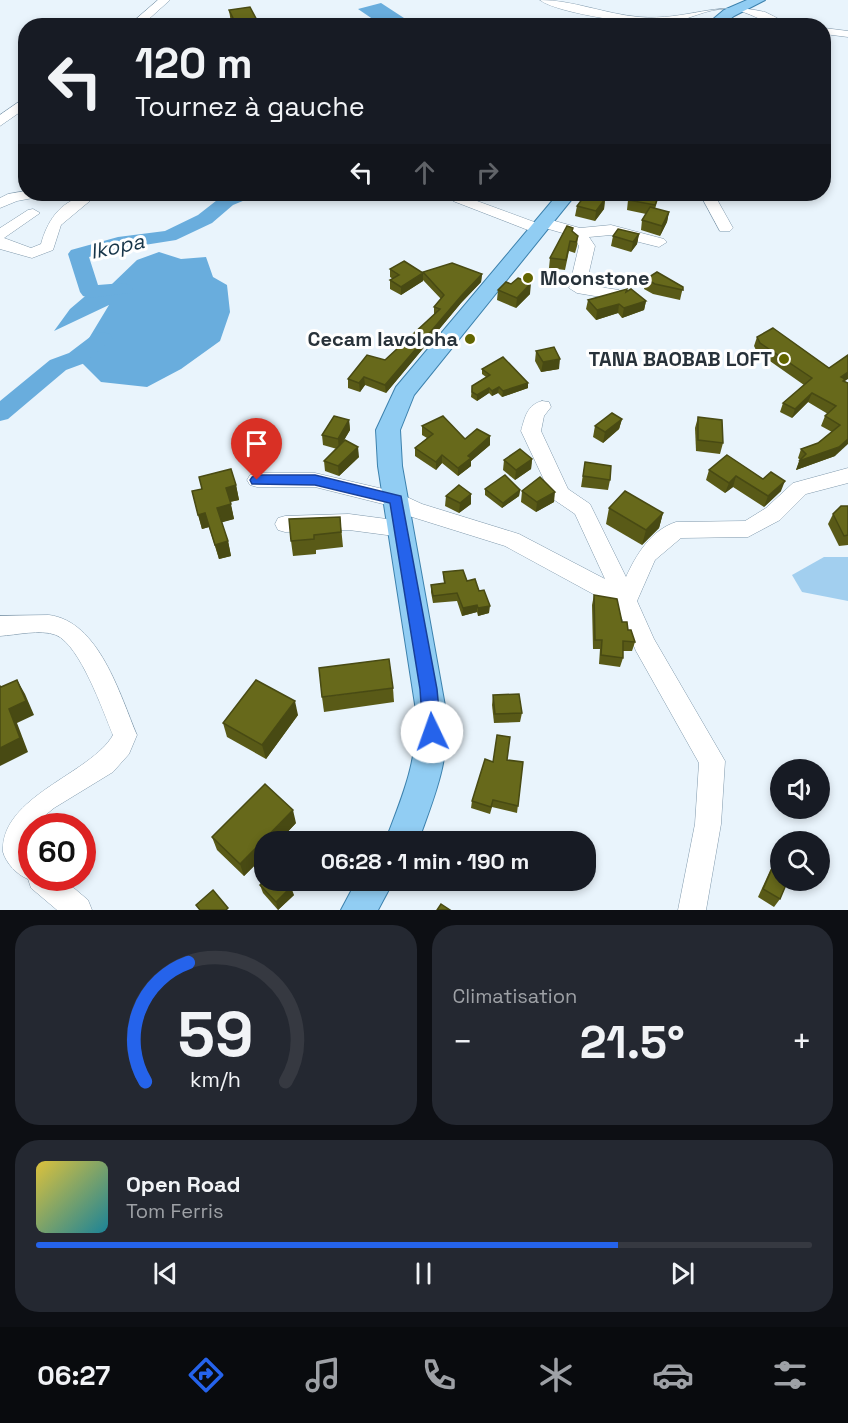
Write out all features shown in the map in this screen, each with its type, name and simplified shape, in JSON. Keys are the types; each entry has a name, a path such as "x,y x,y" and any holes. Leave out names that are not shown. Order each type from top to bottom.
{"main road":[{"path":"724,18 741,7 758,0"},
{"path":"405,831 426,776 432,746 432,717 388,448 388,430 404,392 424,365 561,201"},
{"path":"358,910 370,891"}],"street":[{"path":"143,18 165,0"},
{"path":"545,0 620,18"},
{"path":"682,18 716,6 741,7 769,18"},
{"path":"831,32 848,34"},
{"path":"0,122 18,107"},
{"path":"0,204 18,196"},
{"path":"0,242 3,245 32,253 48,247 54,224 69,209 82,201"},
{"path":"467,201 541,226 579,233 611,230 659,242"},
{"path":"711,201 725,228"},
{"path":"0,235 33,213"},
{"path":"579,233 586,246 578,288 613,294"},
{"path":"542,407 535,414 531,431 560,494 583,509 644,644 712,761 708,824 692,910"},
{"path":"626,601 647,555 676,530 748,529 773,514 800,488 837,480 848,475"},
{"path":"257,480 315,480 396,500 416,510 464,523 512,540 626,601"},
{"path":"285,524 349,522 402,529"},
{"path":"0,626 56,625 70,629 84,645 125,735 121,748 106,762 49,796 30,813"},
{"path":"18,825 11,834 18,853"},
{"path":"56,891 78,910"}],"shaded area":[{"path":"381,3 404,18 371,18 358,9"},
{"path":"159,252 181,259 206,257 213,277 227,285 230,312 220,341 181,369 147,387 101,382 77,358 109,305 54,331 70,309 90,292 112,284 137,260"},
{"path":"824,557 848,557 848,601 802,592 792,575"}],"building":[{"path":"250,7 256,18 233,18 229,10"},
{"path":"581,201 604,201 596,211 577,206"},
{"path":"633,201 657,201 655,205"},
{"path":"650,207 669,212 662,226 642,220"},
{"path":"567,226 573,228 572,231 578,236 576,242 570,241 566,260 550,258"},
{"path":"618,229 639,234 633,242 613,236"},
{"path":"404,261 423,273 401,287 390,280 399,275 390,269"},
{"path":"452,263 482,274 385,385 364,377 359,383 348,379 367,355 385,360 440,309 434,307 444,295 423,272"},
{"path":"657,272 683,287 683,290 655,284 646,279"},
{"path":"518,278 531,283 517,298 498,290 506,282 511,284"},
{"path":"627,289 626,292 631,289 646,301 624,308 619,304 597,310 588,300"},
{"path":"773,328 829,368 848,355 848,372 841,377 848,383 848,439 839,447 799,461 806,454 801,449 818,443 840,425 825,416 836,406 812,393 795,409 783,403 812,378 760,343 757,337"},
{"path":"554,347 560,359 543,362 536,351"},
{"path":"503,357 528,383 503,391 499,387 492,391 489,388 477,395 472,392 472,386 490,375 482,369"},
{"path":"612,413 622,419 605,432 595,426"},
{"path":"334,416 349,420 338,439 322,435"},
{"path":"443,416 465,439 477,429 490,436 468,456 471,458 458,468 442,455 436,462 415,448 433,434 422,426"},
{"path":"698,417 722,420 723,443 698,440"},
{"path":"345,440 358,447 338,466 324,461"},
{"path":"520,449 532,459 516,470 504,460"},
{"path":"727,455 763,479 771,472 785,481 768,496 736,476 729,483 709,470"},
{"path":"585,462 611,466 610,480 583,476"},
{"path":"231,469 236,485 226,488 231,504 217,508 228,541 215,545 205,513 198,515 192,491 202,489 199,477"},
{"path":"505,475 520,490 503,503 485,489"},
{"path":"540,477 555,492 537,502 522,491"},
{"path":"459,485 471,494 460,503 446,496"},
{"path":"625,491 663,513 646,530 609,508"},
{"path":"841,506 848,506 848,535 844,536 833,514"},
{"path":"340,517 341,532 314,535 314,539 291,541 289,519"},
{"path":"463,570 467,581 475,579 479,591 484,590 490,606 478,608 477,605 463,608 457,593 433,596 431,585 445,583 443,572"},
{"path":"594,595 617,599 622,622 627,622 628,630 631,630 635,642 623,641 623,658 601,655 602,640 595,640"},
{"path":"389,659 393,688 322,697 319,668"},
{"path":"17,680 26,701 9,709 20,738 0,748 0,686"},
{"path":"256,680 295,701 262,745 223,723"},
{"path":"519,694 522,713 495,714 493,695"},
{"path":"497,735 510,737 507,760 523,762 518,806 493,800 491,807 472,801 485,759 493,762"},
{"path":"265,784 293,810 272,831 254,831 254,850 240,864 212,837"},
{"path":"770,873 770,891 783,891 780,899 763,889"},
{"path":"213,890 228,908 226,910 200,910 196,905"},
{"path":"266,891 287,891 276,902"},
{"path":"441,904 450,910 437,910"}],"waterway":[{"name":"Ikopa","path":"123,289 90,292 78,254 118,243 169,236 205,219 227,201"},
{"name":"Ikopa","path":"0,413 58,365 77,358 102,339"}],"place":[{"name":"Moonstone","path":"528,278"},
{"name":"Cecam Iavoloha","path":"470,339"},
{"name":"TANA BAOBAB LOFT","path":"784,359"}],"route":[{"path":"257,480 315,480 396,500 429,689 432,732"}]}
